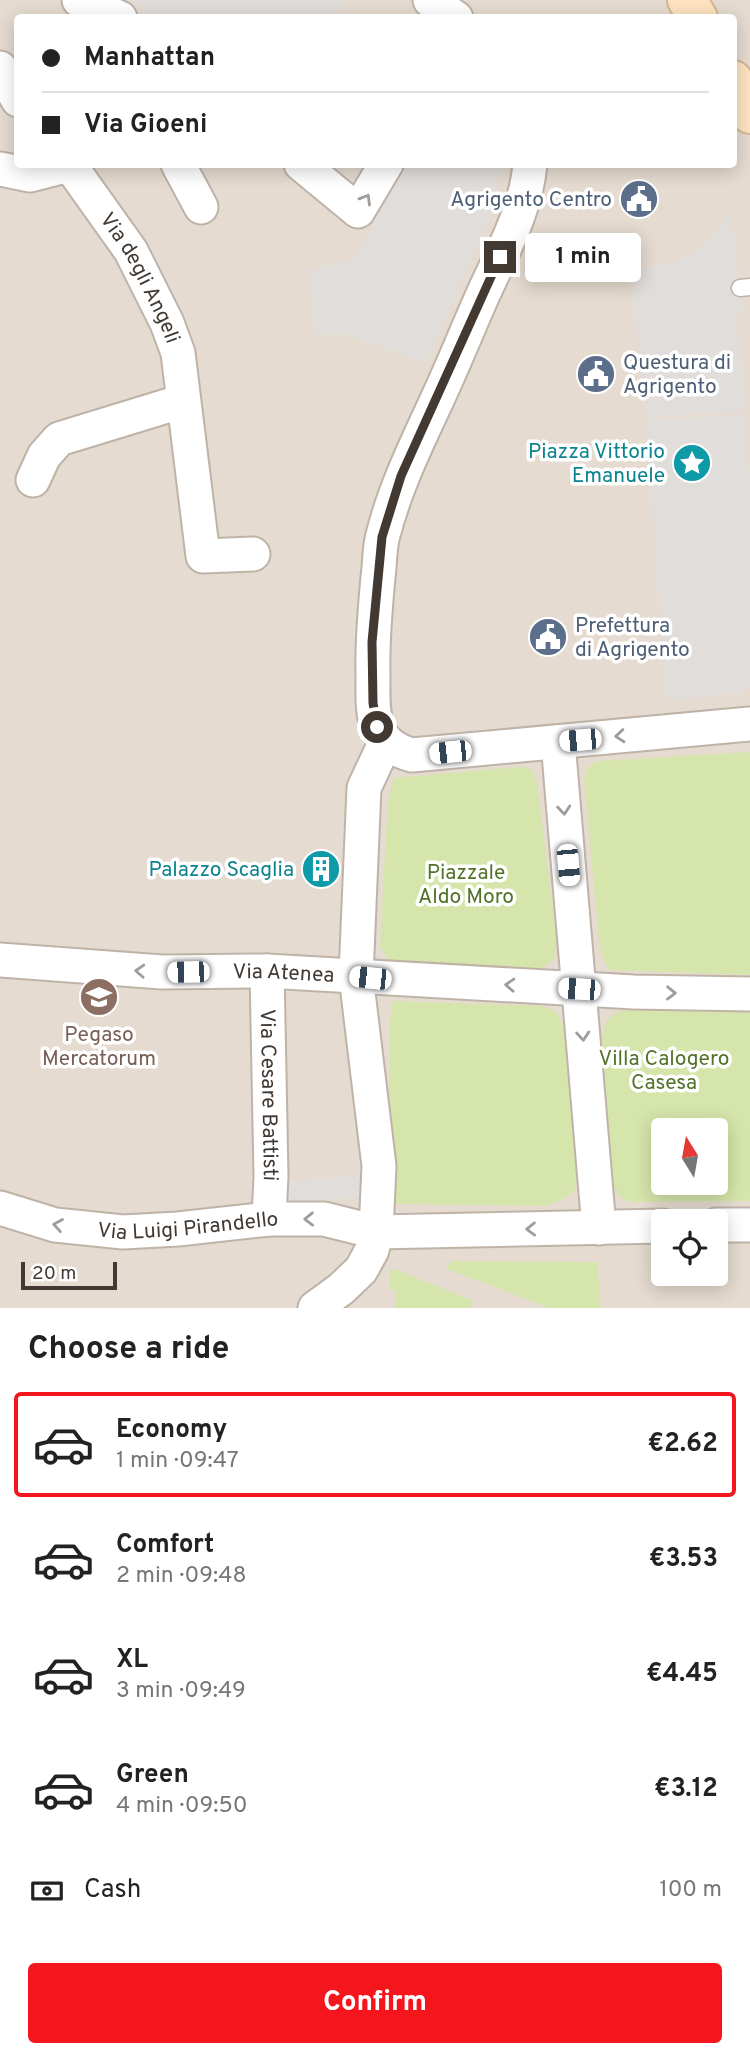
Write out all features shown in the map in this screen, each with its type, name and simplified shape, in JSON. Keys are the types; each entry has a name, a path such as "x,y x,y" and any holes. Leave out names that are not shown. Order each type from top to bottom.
{"main road":[{"path":"737,88 750,114"}],"street":[{"path":"77,0 110,14"},
{"path":"430,0 450,14"},
{"path":"0,68 14,93"},
{"path":"0,169 30,175 57,168"},
{"name":"Via degli Angeli","path":"71,168 131,251 167,323 178,354 203,556 253,554"},
{"path":"180,168 201,207"},
{"path":"306,168 358,211 384,168"},
{"path":"530,168 529,182 519,212 446,381 401,476 382,537 372,642 374,715 377,727 386,741 401,752 412,755 750,724"},
{"path":"33,480 44,456 59,439 183,401"},
{"path":"315,1308 361,1270 372,1250 376,1232 379,1166 356,976 363,788 386,741"},
{"path":"558,742 599,1228"},
{"name":"Via Atenea","path":"0,960 162,972 267,971 356,976"},
{"name":"Via Cesare Battisti","path":"267,971 271,1176 269,1219"},
{"path":"356,976 579,989 750,994"},
{"name":"Via Luigi Pirandello","path":"0,1208 55,1225 123,1232 269,1219 324,1219 376,1232"},
{"path":"728,1225 750,1225"},
{"path":"376,1232 651,1226"}],"shaded area":[{"path":"0,0 750,0 750,1308 0,1308"},
{"path":"127,0 345,0 336,14 143,14 145,8"},
{"path":"402,168 500,168 491,212 426,363 345,334 316,335 310,270 357,258 393,180"},
{"path":"730,211 743,309 738,312 737,318 744,410 645,418 631,272 672,263 695,251 714,235"},
{"path":"744,414 750,485 750,684 741,693 667,700 645,421"},
{"path":"377,1174 375,1196 277,1204 276,1183"}],"green space":[{"path":"750,752 750,975 610,970 600,948 584,782 588,768 601,761"},
{"name":"Piazzale Aldo Moro","path":"519,767 532,770 537,783 557,942 554,959 540,970 396,964 389,960 380,946 388,800 394,778"},
{"path":"393,1001 542,1006 558,1015 566,1033 579,1176 574,1191 546,1206 393,1204 390,1028"},
{"name":"Villa Calogero Casesa","path":"628,1010 750,1012 750,1201 630,1202 618,1196 613,1184 602,1038 609,1018"},
{"path":"452,1261 597,1262 601,1308 549,1308 447,1269"},
{"path":"391,1268 472,1300 470,1308 395,1308 395,1291 389,1289"}],"place":[{"name":"Agrigento Centro","path":"639,199"},
{"name":"Questura di Agrigento","path":"596,374"},
{"name":"Piazza Vittorio Emanuele","path":"692,463"},
{"name":"Prefettura di Agrigento","path":"548,637"},
{"name":"Palazzo Scaglia","path":"321,869"},
{"name":"Pegaso Mercatorum","path":"99,997"}],"route":[{"path":"377,727 373,703 372,642 382,537 401,476 500,257"}]}
